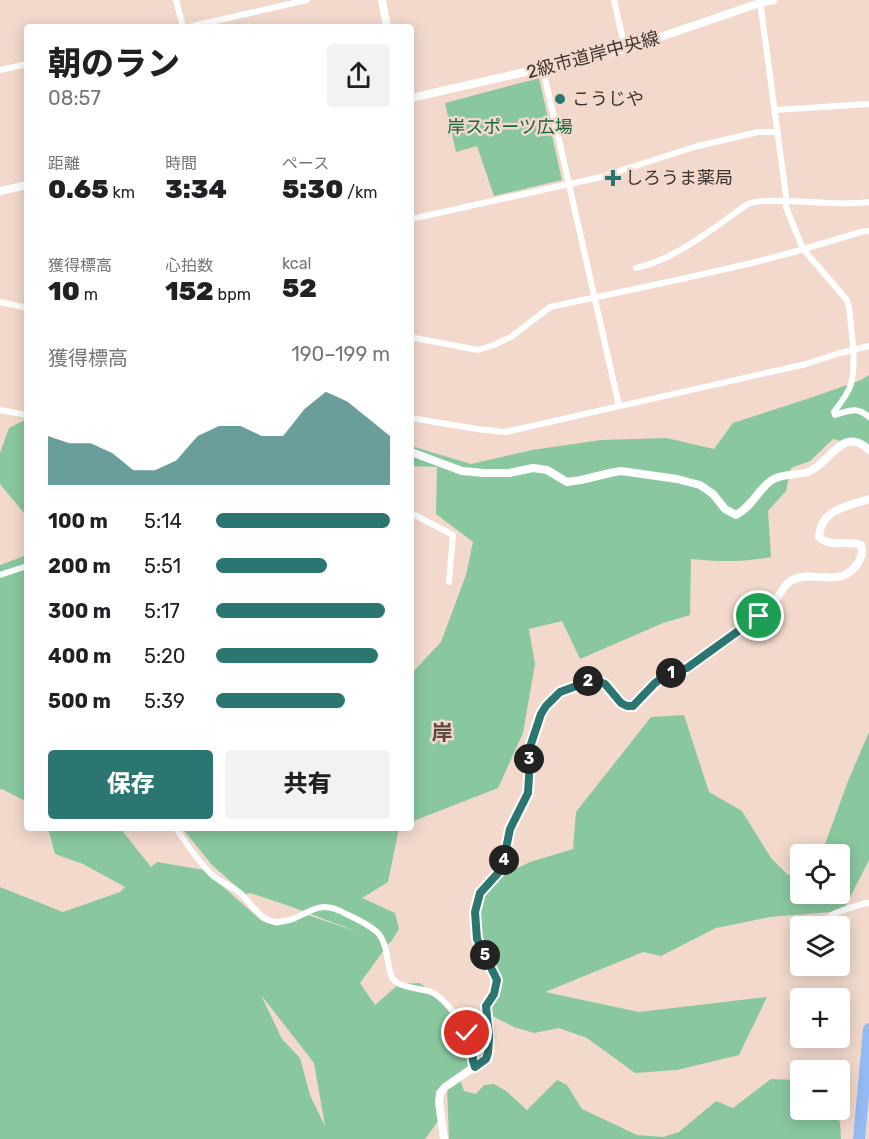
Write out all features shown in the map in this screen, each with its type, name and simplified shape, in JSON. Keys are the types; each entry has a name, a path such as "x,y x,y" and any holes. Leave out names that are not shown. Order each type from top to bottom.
{"street":[{"path":"176,0 182,24"},
{"path":"201,24 307,0"},
{"path":"382,0 386,24"},
{"path":"614,0 625,50"},
{"name":"2級市道岸中央線","path":"414,97 625,50 760,2 773,0"},
{"path":"760,2 776,110 786,207 803,249 847,300 849,308 854,366 851,384 834,415 854,410 863,412 869,417"},
{"path":"0,70 24,65"},
{"path":"543,69 619,406"},
{"path":"776,110 869,104"},
{"path":"414,218 601,177 694,147 758,132 777,132"},
{"path":"0,191 24,186"},
{"path":"636,268 669,256 754,201 786,200 844,204 869,202"},
{"path":"414,338 478,350 511,337 550,306 677,280 869,231"},
{"path":"0,302 24,307"},
{"path":"414,418 505,432 806,364 869,346"},
{"path":"0,410 24,414"},
{"path":"414,453 462,471 509,472 533,468 547,470 567,482 621,471 678,479 700,485 713,494 725,509 736,515 745,510 770,481 777,477 812,471 841,444 853,441 869,450"},
{"path":"444,1139 440,1093 445,1087 486,1059 488,1053 486,1006 494,994 497,980 477,939 475,912 480,893 499,872 510,829 528,793 531,744 546,706 560,692 590,681 597,681 605,684 621,703 633,706 666,675 687,668 764,612 790,580 801,577 840,577 847,574 861,559 863,550 861,545 824,542 819,537 820,528 831,512 869,499"},
{"path":"414,515 453,535 449,582"},
{"path":"0,575 24,567"},
{"path":"178,831 213,875 241,894 267,920 284,921 318,907 326,907 334,908 377,933 384,943 390,974 394,981 436,994 448,1005 467,1033 472,1045 475,1067"},
{"path":"830,916 865,903"}],"green space":[{"name":"岸スポーツ広場","path":"539,78 562,180 494,196 477,146 456,152 445,103"},
{"path":"869,375 869,449 833,439 810,461 791,468 786,491 768,511 771,557 731,561 691,559 690,615 663,623 580,659 562,621 529,629 535,664 523,733 498,788 414,821 414,671 441,642 466,575 473,542 436,514 437,467 414,466 414,447 471,464 532,450 601,440 667,438 714,449 733,423 861,380"},
{"path":"24,420 24,513 0,484 0,453 9,428"},
{"path":"24,556 24,800 0,789 0,565"},
{"path":"684,715 709,792 742,811 771,858 790,875 790,904 847,904 843,911 770,917 716,928 661,956 643,952 545,992 639,1012 767,997 739,1055 677,1070 635,1073 587,1038 559,1028 534,1033 514,1027 483,1011 499,982 473,929 484,891 505,874 530,862 573,849 576,812 651,717"},
{"path":"869,732 869,860 850,897 850,844 825,844"},
{"path":"49,831 122,831 151,867 157,862 204,870 262,921 277,926 308,915 361,933 292,907 250,893 245,894 212,865 184,831 398,831 388,882 362,898 395,913 399,929 360,983 375,1005 399,984 420,983 453,1011 466,1035 470,1057 467,1070 443,1091 439,1120 425,1139 0,1139 0,887 63,912 120,892 125,887 83,864 55,854","holes":["261,995 314,1063 325,1126 310,1095 300,1058 282,1039"]},
{"path":"459,1077 464,1091 476,1094 484,1085 494,1084 506,1091 527,1110 557,1080 567,1085 582,1109 637,1135 663,1137 679,1132 716,1101 733,1108 771,1079 790,1080 790,1120 838,1120 841,1139 449,1139 447,1087"}],"waterway":[{"path":"859,1139 869,1029"}],"place":[{"name":"こうじや","path":"560,99"},
{"name":"しろうま薬局","path":"613,178"}],"district":[{"name":"岸","path":"442,733"}],"route":[{"path":"467,1033 472,1045 475,1067 486,1059 488,1053 486,1006 494,994 497,980 477,939 475,912 480,893 499,872 510,829 528,793 531,744 546,706 560,692 590,681 597,681 605,684 621,703 633,706 666,675 687,668 759,616"}]}
